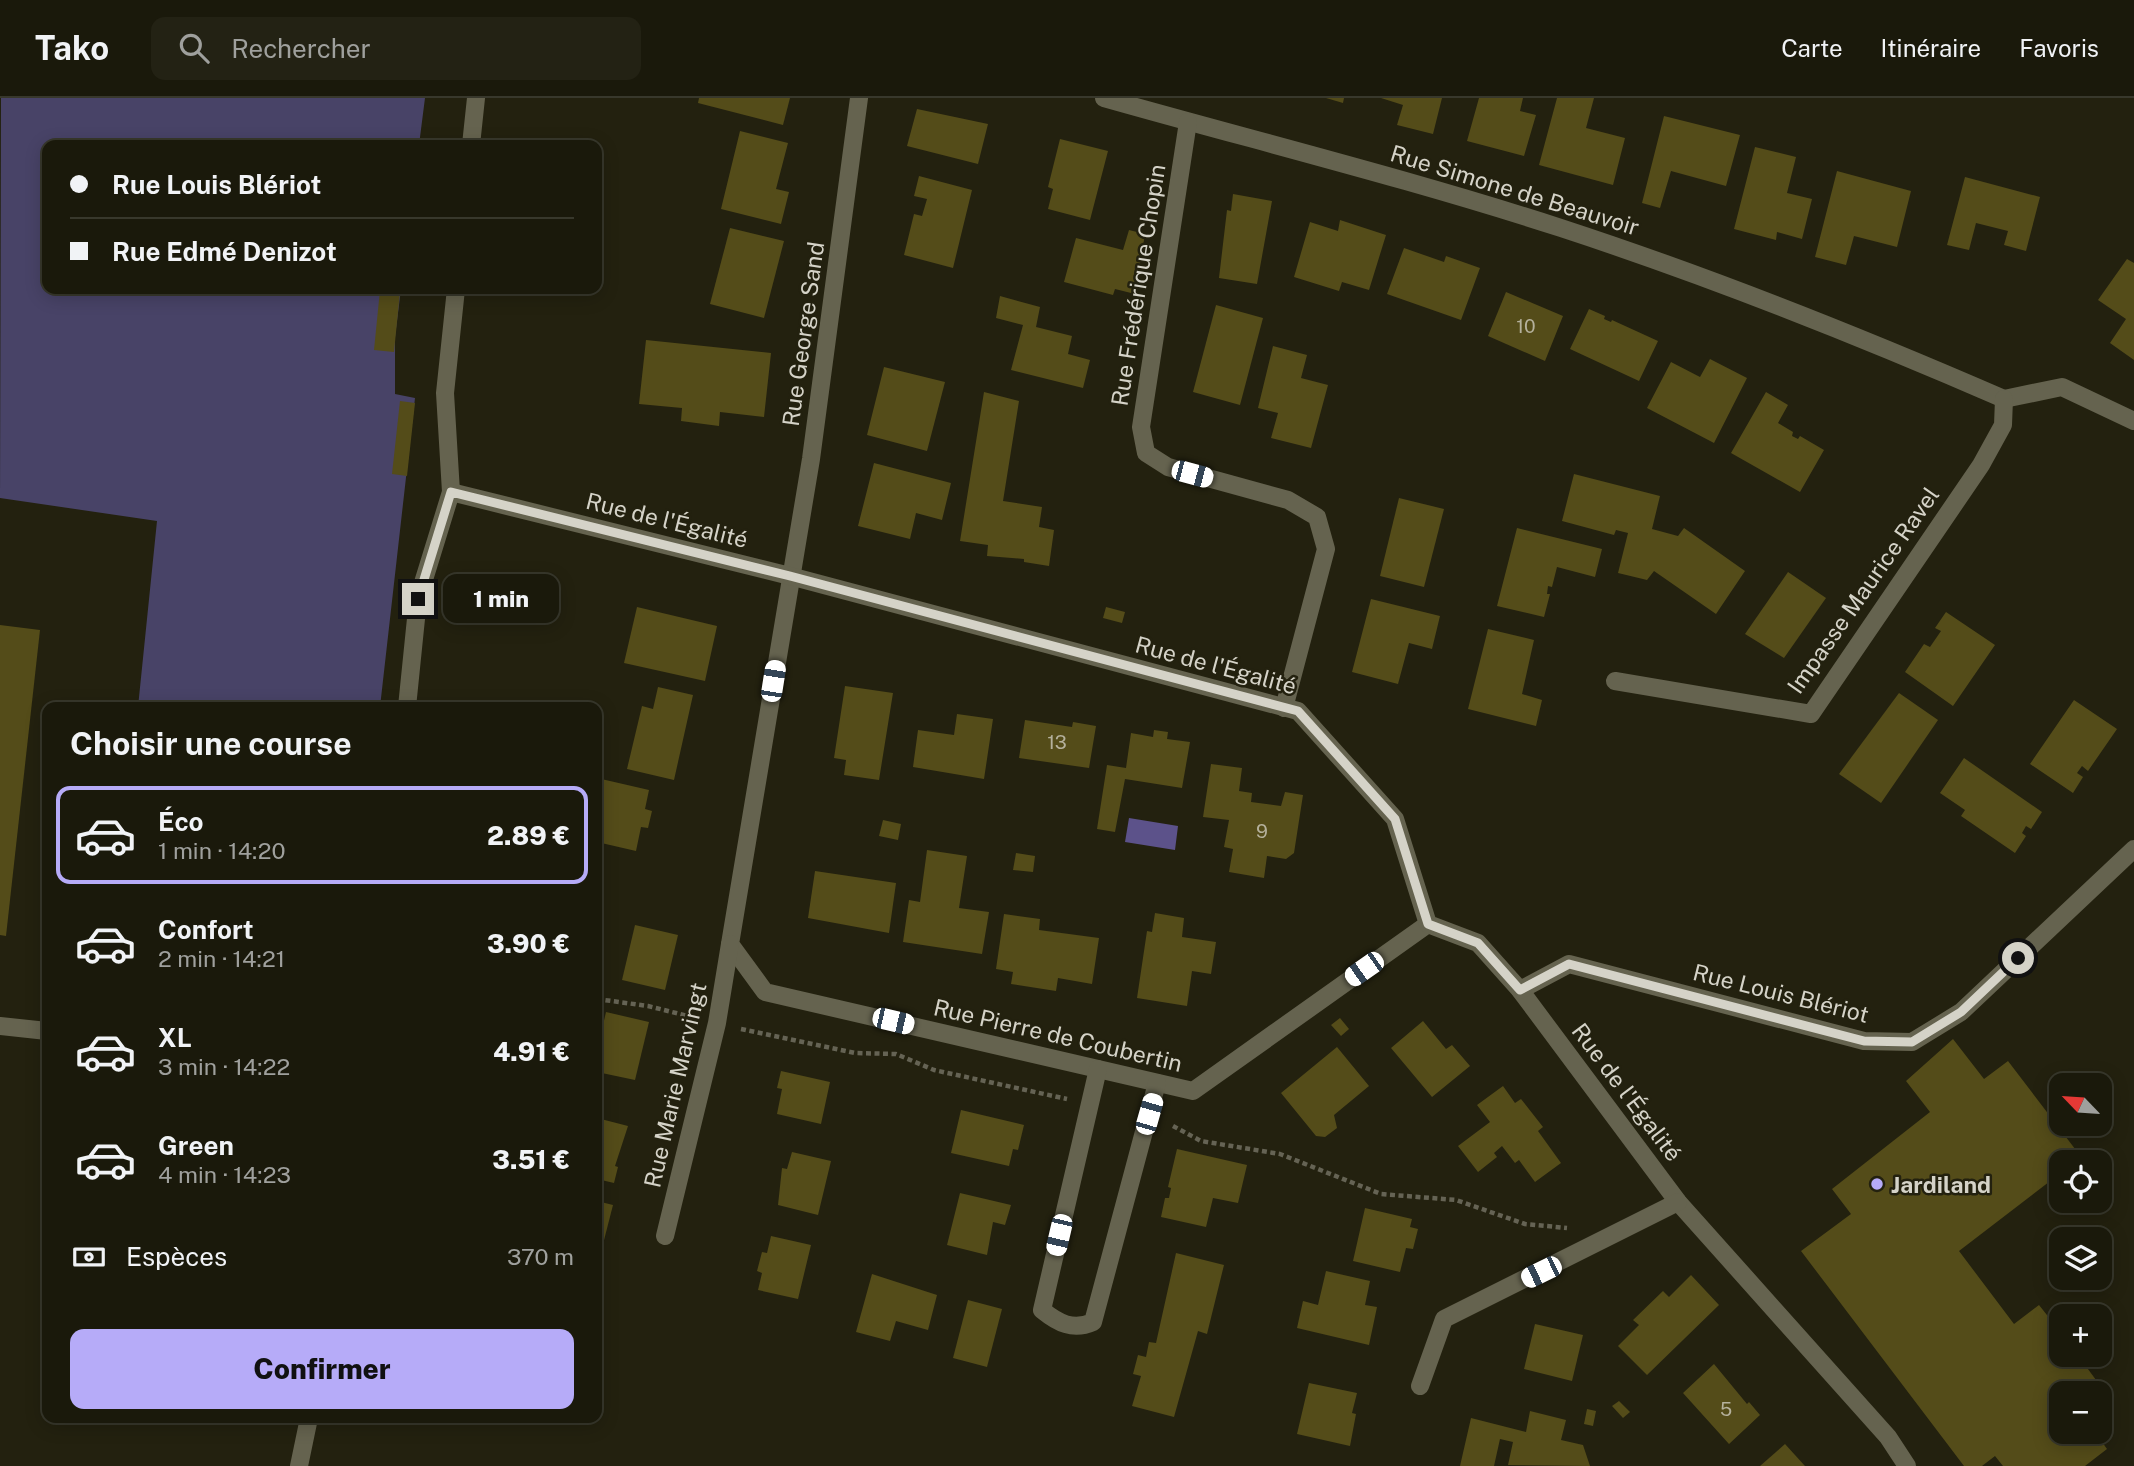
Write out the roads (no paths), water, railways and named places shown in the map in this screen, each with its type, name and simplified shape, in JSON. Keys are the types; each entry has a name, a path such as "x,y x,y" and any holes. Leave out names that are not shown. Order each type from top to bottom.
{"street":[{"path":"472,140 476,98"},
{"name":"Rue George Sand","path":"790,576 811,459 859,98"},
{"name":"Rue Simone de Beauvoir","path":"1104,98 1283,145 1560,228 1671,266 1903,356 2004,399"},
{"name":"Rue Frédérique Chopin","path":"1188,122 1141,427 1146,453 1168,467 1288,499 1317,517 1325,549 1284,708"},
{"path":"408,702 418,599 451,492 445,393 455,294"},
{"path":"2004,399 2062,387 2134,421"},
{"name":"Impasse Maurice Ravel","path":"1615,681 1811,714 1981,465 2003,425 2004,399"},
{"name":"Rue de l'Égalité","path":"451,492 790,576 1298,711 1395,819 1428,924 1478,943 1520,990 1678,1202 1888,1437 1907,1466"},
{"path":"730,944 790,576"},
{"name":"Rue Louis Blériot","path":"1520,990 1569,964 1864,1041 1912,1042 1961,1012 2134,849"},
{"name":"Rue Pierre de Coubertin","path":"730,944 765,992 1193,1091 1428,924"},
{"name":"Rue Marie Marvingt","path":"665,1236 717,1023 730,944"},
{"path":"0,1026 42,1030"},
{"path":"1098,1069 1042,1310 1056,1322 1080,1328 1093,1322 1157,1083"},
{"path":"1420,1386 1444,1319 1678,1202"},
{"path":"299,1466 308,1423"}],"place":[{"name":"Jardiland","path":"1877,1184"}]}
